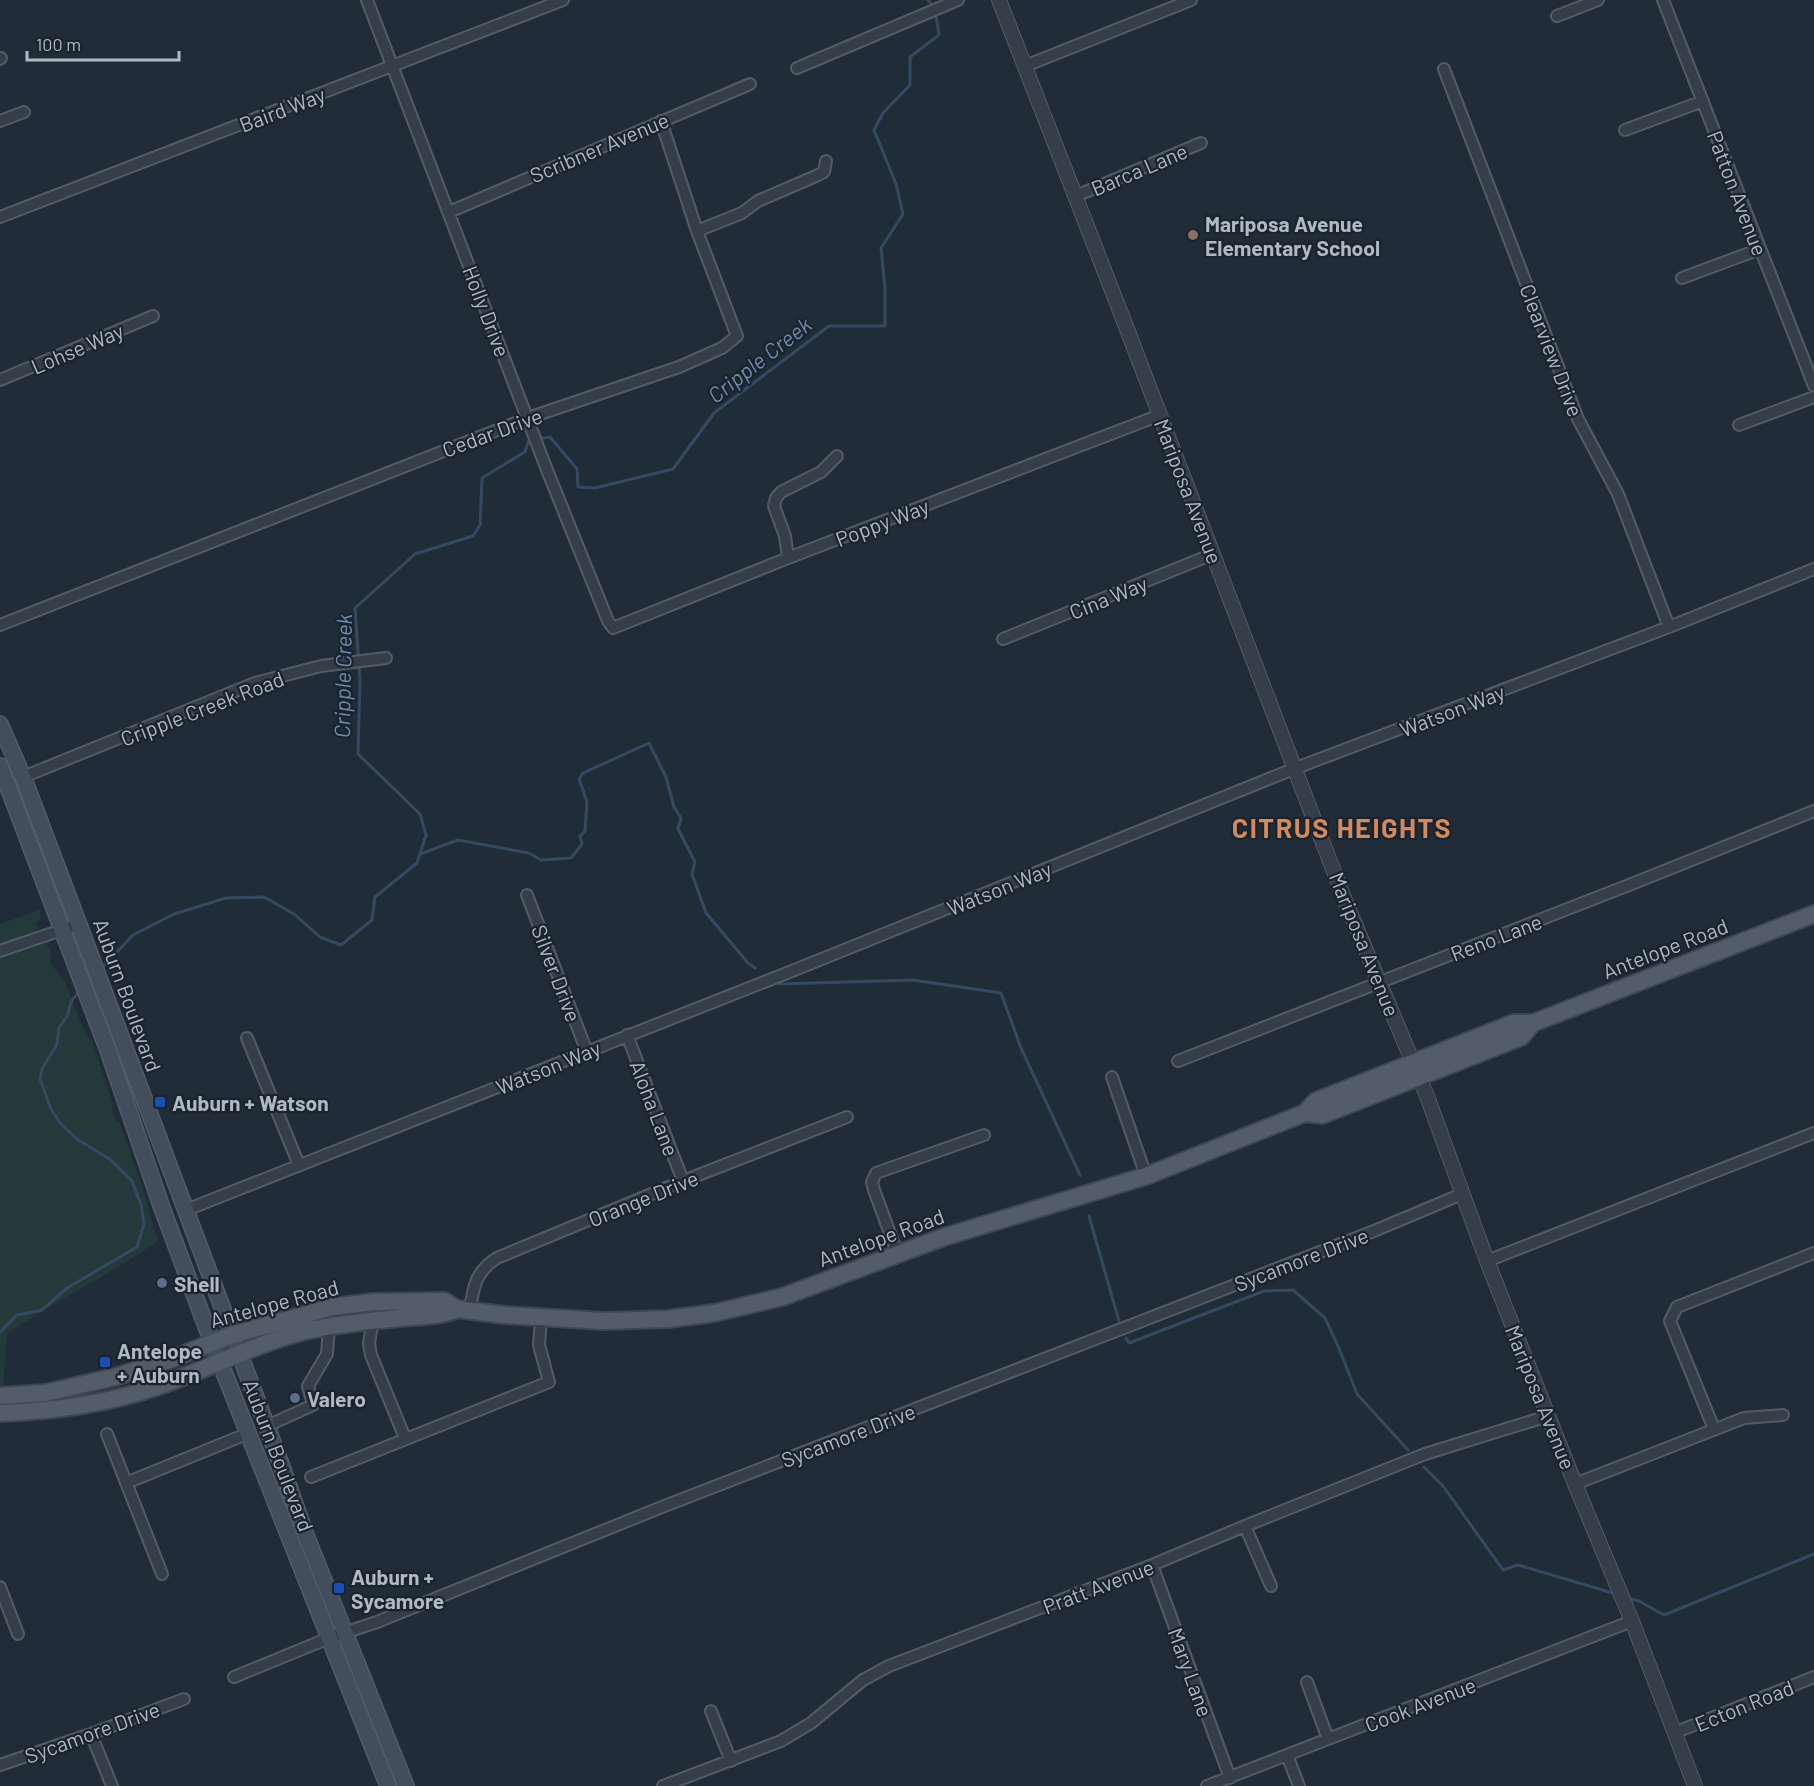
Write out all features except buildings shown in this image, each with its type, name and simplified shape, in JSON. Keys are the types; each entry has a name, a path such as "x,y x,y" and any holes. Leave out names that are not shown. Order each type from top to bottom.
{"main road":[{"name":"Auburn Boulevard","path":"0,724 23,777 79,924 305,1533 406,1786"},
{"name":"Auburn Boulevard","path":"0,766 89,1000 212,1342 388,1786"},
{"name":"Antelope Road","path":"0,1396 45,1393 104,1380 156,1364 232,1335 332,1306 411,1300 444,1301 464,1310 541,1318 627,1321 714,1313 782,1297 944,1237 1146,1176 1305,1113 1322,1115 1417,1070 1521,1037 1533,1023 1814,914"},
{"name":"Antelope Road","path":"0,1413 55,1409 107,1400 156,1387 239,1353 330,1326 373,1320 444,1315 464,1310"}],"street":[{"name":"Holly Drive","path":"367,0 540,453 608,621"},
{"name":"Baird Way","path":"0,217 563,0"},
{"path":"796,68 958,0"},
{"name":"Mariposa Avenue","path":"999,0 1296,768 1344,898 1417,1070 1487,1261 1630,1616 1695,1786"},
{"path":"1025,66 1191,0"},
{"path":"1557,16 1598,0"},
{"name":"Patton Avenue","path":"1663,0 1814,386"},
{"name":"Clearview Drive","path":"1444,69 1578,419 1618,494 1669,627"},
{"name":"Scribner Avenue","path":"449,212 750,84"},
{"path":"1625,130 1703,101"},
{"path":"0,121 24,112"},
{"path":"661,121 698,231 742,213 758,201 824,172 826,161"},
{"name":"Barca Lane","path":"1076,196 1202,143"},
{"name":"Cedar Drive","path":"0,625 370,478 528,418 679,367 722,348 737,336 698,231"},
{"path":"1682,278 1760,249"},
{"name":"Lohse Way","path":"0,380 153,316"},
{"path":"1739,425 1814,398"},
{"name":"Poppy Way","path":"608,621 613,628 637,620 788,558 1160,415"},
{"path":"788,558 786,536 774,506 776,498 781,492 821,472 837,456"},
{"name":"Cina Way","path":"1003,639 1213,554"},
{"name":"Watson Way","path":"186,1210 806,966 1296,768 1669,627 1814,569"},
{"name":"Cripple Creek Road","path":"23,777 255,682 321,666 386,658"},
{"name":"Reno Lane","path":"1178,1061 1814,811"},
{"name":"Silver Drive","path":"526,895 587,1052"},
{"path":"0,951 79,924"},
{"name":"Aloha Lane","path":"627,1035 683,1181"},
{"path":"247,1038 298,1165"},
{"path":"1112,1077 1146,1176"},
{"name":"Orange Drive","path":"464,1310 476,1280 488,1263 683,1181 847,1117"},
{"path":"1487,1261 1814,1133"},
{"path":"898,1255 874,1190 872,1182 876,1173 984,1135"},
{"name":"Sycamore Drive","path":"234,1677 662,1507 1374,1231 1462,1194"},
{"path":"1714,1429 1670,1321 1677,1307 1814,1253"},
{"path":"311,1476 549,1382 539,1345 541,1318"},
{"path":"373,1320 369,1343 370,1355 405,1438"},
{"path":"267,1426 313,1405 308,1386 327,1354 330,1326"},
{"path":"1575,1484 1744,1418 1783,1415"},
{"name":"Pratt Avenue","path":"663,1786 781,1742 800,1731 847,1692 880,1671 1152,1565 1425,1454 1548,1416"},
{"path":"126,1483 249,1433"},
{"path":"108,1434 162,1574"},
{"path":"1245,1526 1272,1586"},
{"name":"Mary Lane","path":"1152,1565 1230,1778"},
{"path":"0,1587 18,1634"},
{"name":"Cook Avenue","path":"1207,1786 1630,1616"},
{"name":"Ecton Road","path":"1674,1733 1814,1677"},
{"path":"1307,1682 1328,1739"},
{"name":"Sycamore Drive","path":"0,1764 91,1734 184,1699"},
{"path":"711,1711 731,1761"},
{"path":"91,1734 112,1786"},
{"path":"1287,1755 1299,1786"}],"green space":[{"path":"41,909 40,919 36,924 39,931 44,928 49,943 47,947 50,950 51,965 64,979 85,1033 93,1043 113,1104 112,1109 116,1121 120,1123 141,1183 158,1241 7,1334 3,1390 0,1390 0,924"}],"waterway":[{"name":"Cripple Creek","path":"101,969 133,935 174,914 226,898 264,897 294,914 320,937 341,945 372,920 375,897 417,863 426,835 420,814 358,754 360,682 355,608 415,554 473,536 480,525 482,478 525,452 529,440 550,437 577,469 578,487 595,488 673,469 714,413 829,326 885,326 885,288 881,248 903,214 896,184 874,130 883,113 910,85 910,57 939,35 935,8 928,0"},
{"path":"420,854 458,840 529,853 541,860 571,858 582,844 580,836 585,831 587,802 579,779 583,773 649,743 666,777 674,807 681,818 678,829 695,862 692,874 706,913 748,963 755,968"},
{"path":"779,984 913,980 1001,993 1021,1048 1080,1175"},
{"name":"Cripple Creek","path":"0,1332 17,1315 42,1310 67,1288 137,1247 144,1224 141,1205 132,1181 111,1160 77,1139 61,1124 51,1109 40,1079 42,1069 57,1044 59,1028 67,1016 72,1000 80,991"},
{"path":"1089,1216 1119,1321"},
{"path":"1126,1338 1129,1343 1264,1291 1293,1290 1325,1318 1357,1394 1408,1450"},
{"path":"1424,1467 1443,1486 1503,1570 1518,1565 1616,1594"},
{"path":"1628,1598 1639,1601 1664,1615 1814,1554"}],"place":[{"name":"Mariposa Avenue Elementary School","path":"1193,235"},
{"name":"Auburn + Watson","path":"160,1102"},
{"name":"Shell","path":"162,1283"},
{"name":"Antelope + Auburn","path":"105,1362"},
{"name":"Valero","path":"295,1398"},
{"name":"Auburn + Sycamore","path":"339,1588"}],"district":[{"name":"CITRUS HEIGHTS","path":"1342,827"}]}
